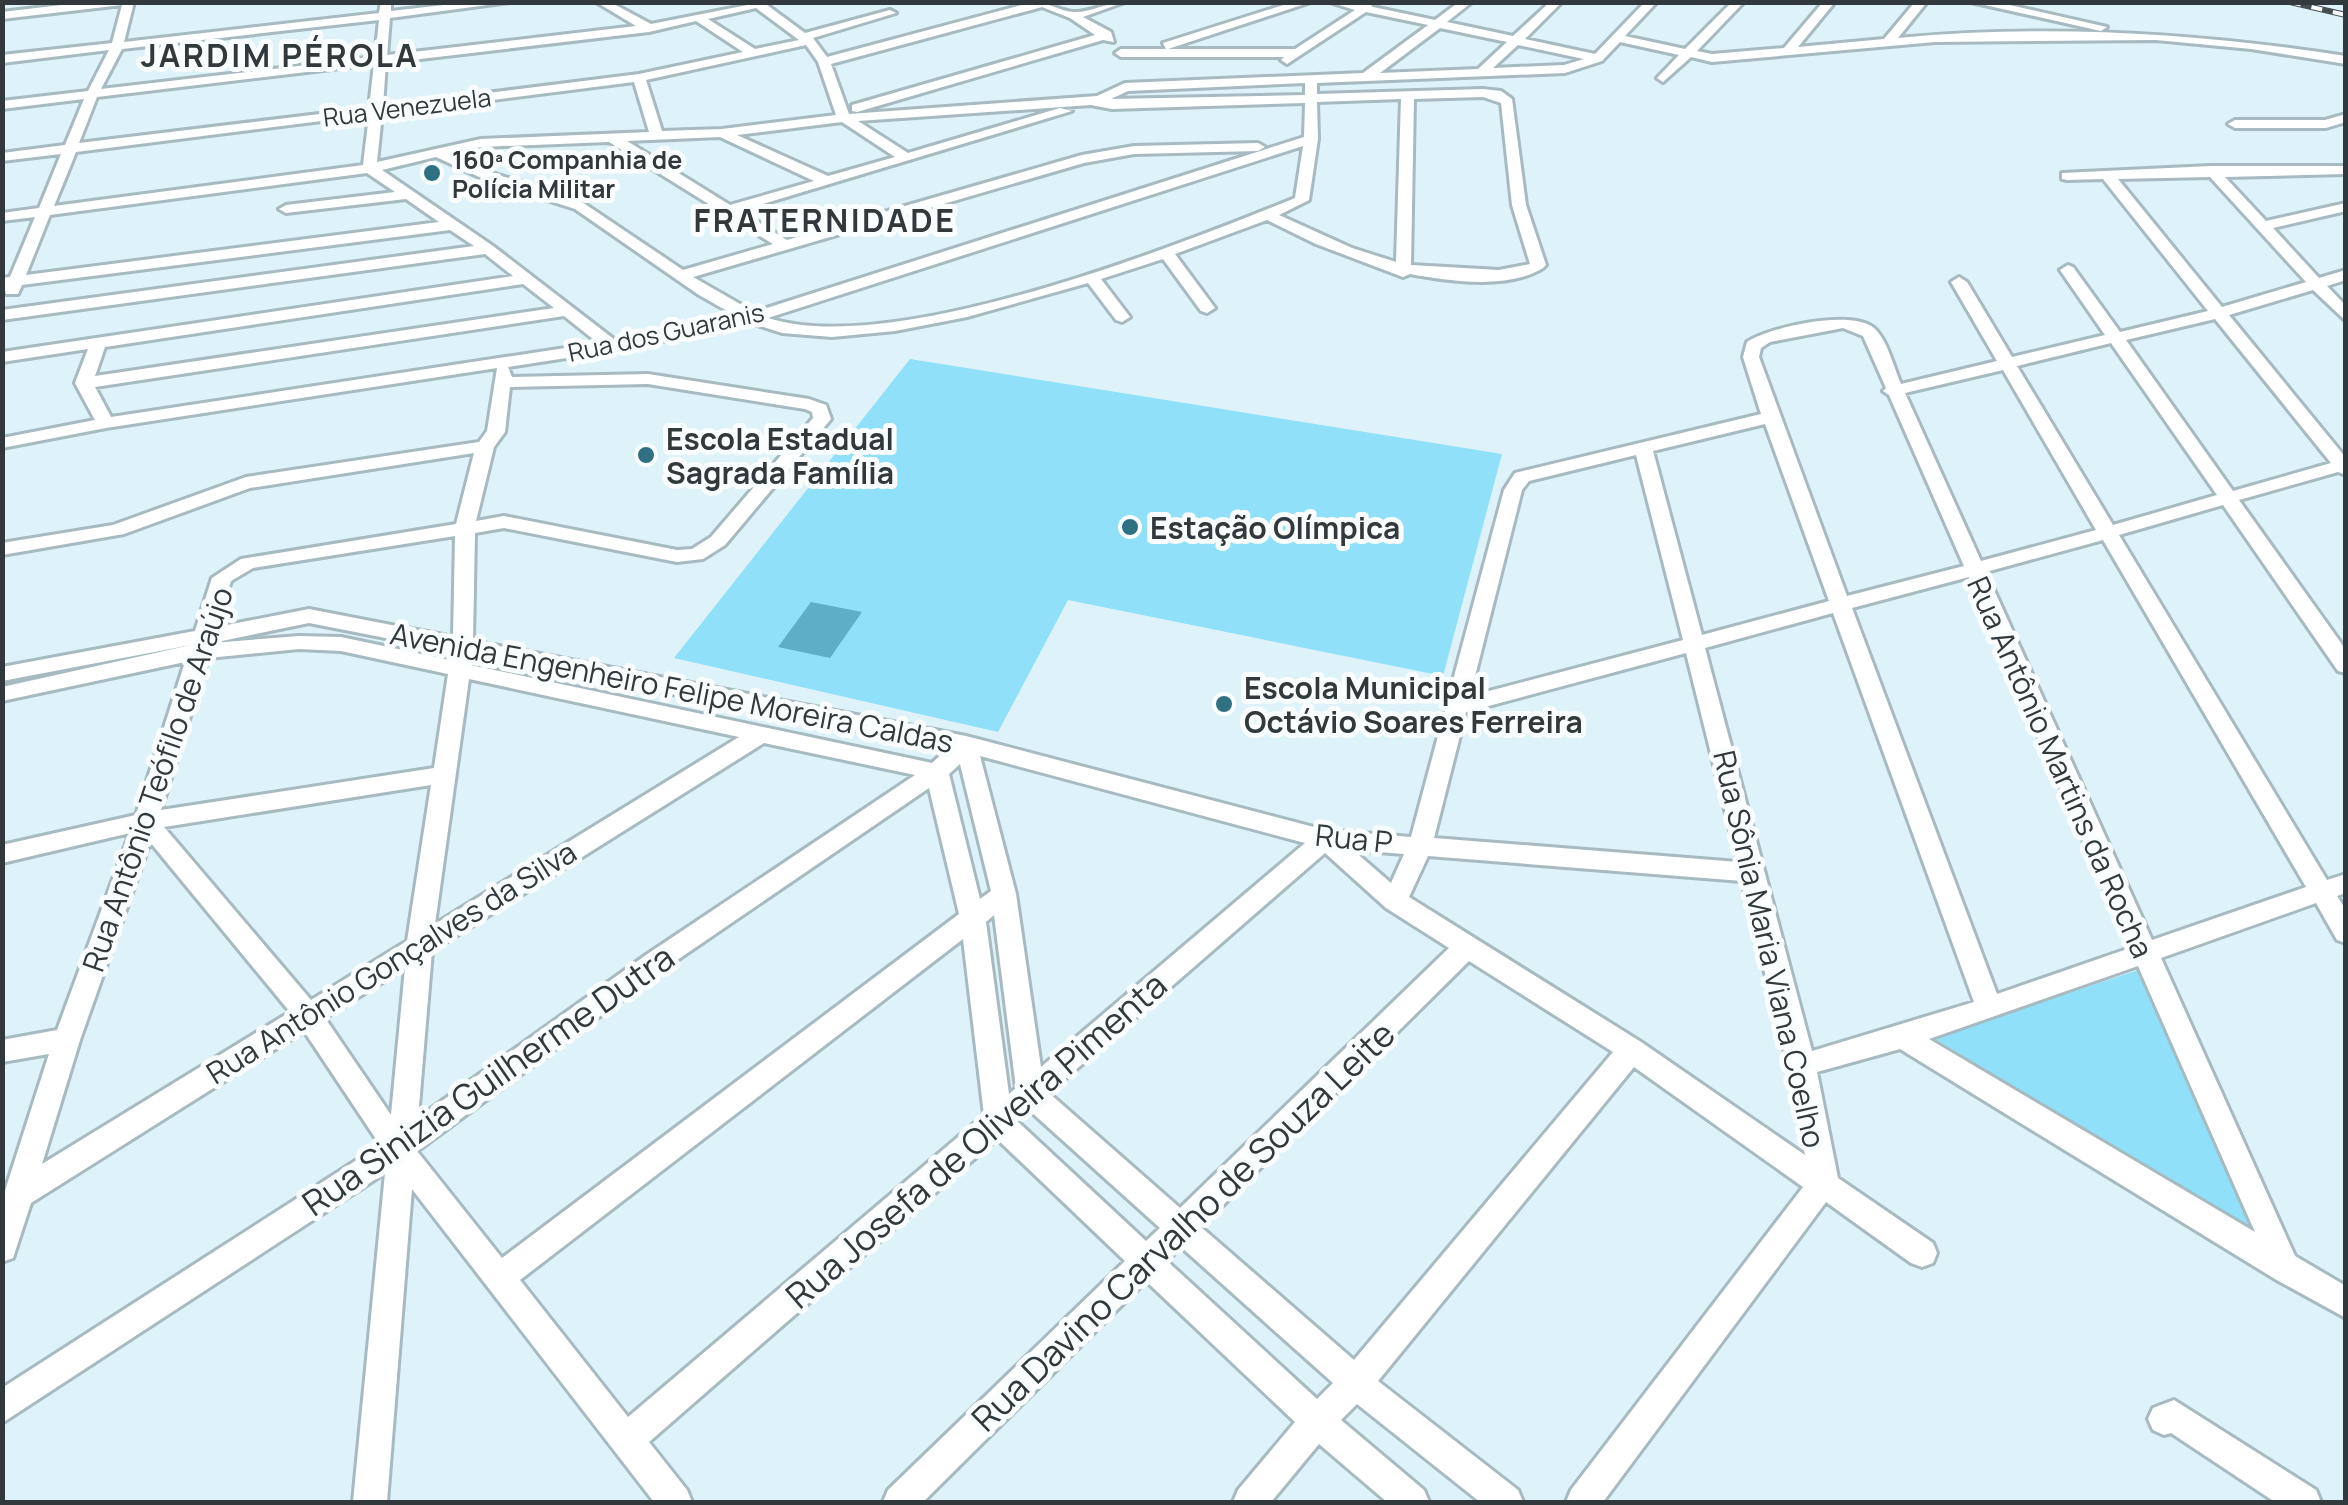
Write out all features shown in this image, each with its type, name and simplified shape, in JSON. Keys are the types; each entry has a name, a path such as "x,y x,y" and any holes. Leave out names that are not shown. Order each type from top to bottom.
{"street":[{"path":"2,16 120,2"},
{"path":"128,2 117,47 92,95 48,211 10,282 2,313 488,249"},
{"path":"2,59 385,10 505,2"},
{"path":"601,2 649,28"},
{"path":"1074,16 1120,2"},
{"path":"1144,53 1306,2"},
{"path":"1334,2 1369,6 1598,58"},
{"path":"1365,78 1467,2"},
{"path":"1479,75 1512,40 1557,2"},
{"path":"728,210 1102,100 1125,86 1565,69 1598,58 1652,2"},
{"path":"1663,78 1739,2"},
{"path":"1788,51 1830,2"},
{"path":"1887,43 1922,2"},
{"path":"1976,2 2153,37"},
{"path":"824,62 1040,3 1074,16 1106,35 1121,53 1125,86"},
{"path":"2,105 649,28 756,4 806,39 824,62 844,114 908,160"},
{"name":"Rua Venezuela","path":"2,157 639,78 756,56 887,6"},
{"path":"1256,83 1369,6"},
{"path":"370,168 385,10"},
{"path":"699,18 756,56"},
{"path":"1907,22 1935,38"},
{"path":"844,114 1106,35"},
{"path":"1616,38 1712,58 1935,38 2153,37 2235,42 2346,60"},
{"path":"1121,53 1298,52"},
{"path":"639,78 656,134"},
{"path":"438,154 474,172 578,205 752,318 799,332 868,330 916,323 1092,277 1302,200 1311,139 1311,81"},
{"path":"2,217 370,168 481,143 722,133 844,114 1102,100 1112,105 1483,93 1507,102 1519,206 1538,265 1534,270 1469,276 1403,272 1326,244 1268,215"},
{"path":"1403,272 1408,97"},
{"path":"2235,124 2326,124 2346,118"},
{"path":"722,133 824,180"},
{"path":"614,139 786,246"},
{"name":"Rua dos Guaranis","path":"2,443 106,423 504,372 752,318 1311,139"},
{"path":"683,275 1082,159 1134,150 1282,146"},
{"path":"370,168 488,249 612,346"},
{"path":"2212,170 2346,316"},
{"path":"2066,176 2346,170"},
{"path":"1459,706 2036,553 2344,466 2106,174"},
{"path":"286,209 412,194"},
{"path":"2263,226 2343,209"},
{"path":"10,282 453,224"},
{"path":"1165,252 1207,308"},
{"path":"2068,270 2112,338 2346,666"},
{"path":"1892,390 2218,313 2346,276"},
{"path":"1092,277 1122,317"},
{"path":"2,357 524,279"},
{"path":"1959,282 2002,361 2346,933"},
{"path":"84,382 568,311"},
{"name":"Rua Antônio Martins da Rocha","path":"1771,417 1751,357 1753,346 1765,338 1843,323 1863,327 1870,333 1892,390 2286,1269"},
{"path":"98,343 84,382 106,423"},
{"path":"370,1502 398,1149 420,941 462,655 464,525 485,446 496,432 504,372"},
{"name":"Rua Antônio Teófilo de Araújo","path":"2,1248 67,1040 146,821 222,578 232,569 464,525 504,522 655,553 696,555 718,541 822,419 820,409 809,404 648,379 504,372"},
{"path":"1395,901 1421,844 1513,490 1522,477 1771,417 1988,1005"},
{"path":"2,548 117,530 246,483 485,446"},
{"name":"Rua Sônia Maria Viana Coelho","path":"1584,1502 1824,1182 1802,1065 1643,446"},
{"name":"Avenida Engenheiro Felipe Moreira Caldas","path":"2,694 309,616 763,733 938,772 973,920 999,1123"},
{"name":"Avenida Engenheiro Felipe Moreira Caldas","path":"2,674 202,643"},
{"name":"Avenida Engenheiro Felipe Moreira Caldas","path":"462,655 966,744 1004,894 1031,1095"},
{"name":"Rua Antônio Gonçalves da Silva","path":"21,1193 420,941 763,733"},
{"name":"Rua P","path":"966,744 1325,839 1752,872"},
{"name":"Rua Sinizia Guilherme Dutra","path":"2,1407 398,1149 655,962 938,772 966,744"},
{"path":"2,854 146,821 447,774"},
{"path":"146,821 308,1015 398,1149 676,1502"},
{"path":"1325,839 1395,901 1465,950 1631,1050 1922,1253"},
{"name":"Rua Josefa de Oliveira Pimenta","path":"626,1440 1325,839"},
{"path":"1802,1065 1904,1037 2346,883"},
{"path":"500,1278 1004,894"},
{"name":"Rua Davino Carvalho de Souza Leite","path":"900,1502 1465,950"},
{"path":"1904,1037 2346,1303"},
{"path":"2,1051 67,1040"},
{"path":"1250,1502 1317,1421 1356,1384 1631,1050"},
{"path":"1031,1095 1356,1384 1506,1502"},
{"path":"999,1123 1317,1421 1412,1502"},
{"path":"2164,1419 2174,1416 2304,1502"}],"shaded area":[{"name":"Estação Olímpica","path":"910,359 1502,454 1443,676 1068,600 998,732 674,658"},
{"path":"811,602 862,612 830,658 778,647"},
{"path":"2138,970 2262,1237 1933,1038"}],"railway":[{"path":"2290,2 2346,15"}],"place":[{"name":"160ª Companhia de Polícia Militar","path":"432,173"},
{"name":"Escola Estadual Sagrada Família","path":"646,455"},
{"name":"Estação Olímpica","path":"1130,527"},
{"name":"Escola Municipal Octávio Soares Ferreira","path":"1224,704"}],"district":[{"name":"JARDIM PÉROLA","path":"280,55"},
{"name":"FRATERNIDADE","path":"825,220"}]}
